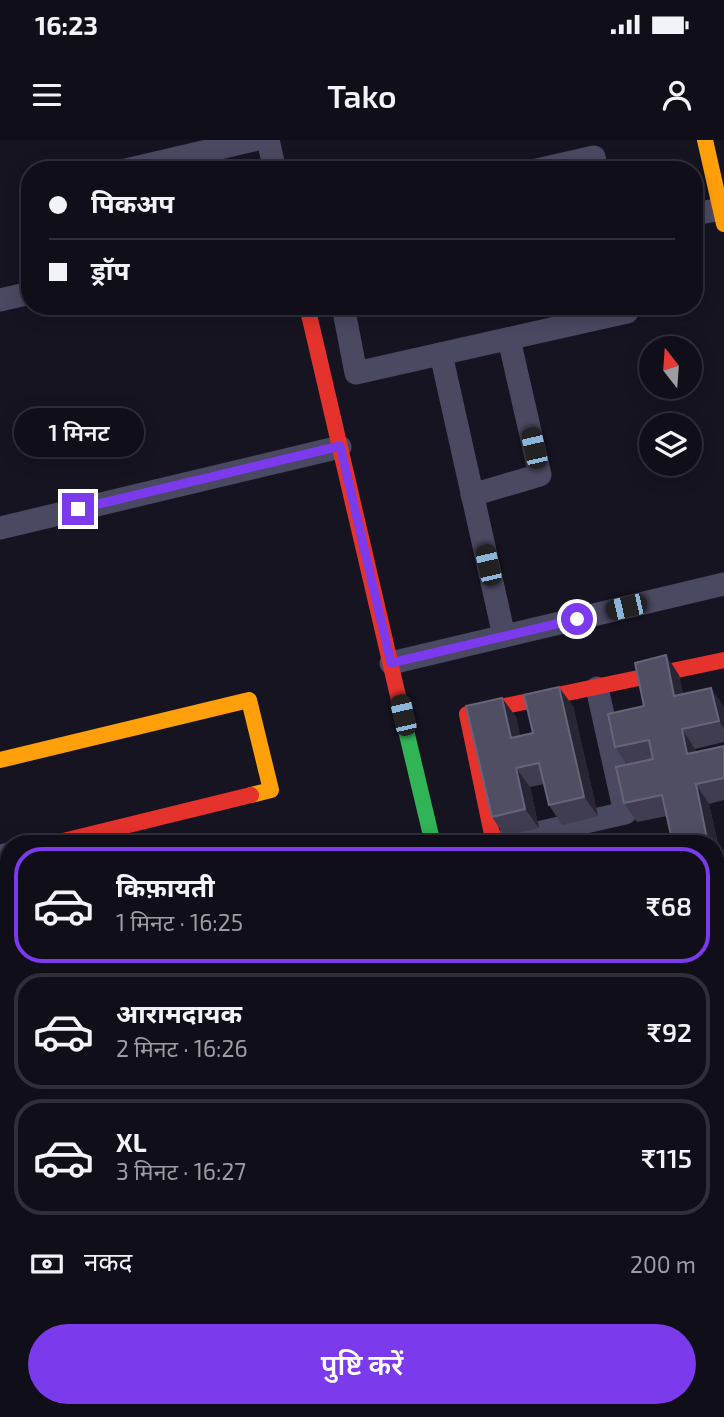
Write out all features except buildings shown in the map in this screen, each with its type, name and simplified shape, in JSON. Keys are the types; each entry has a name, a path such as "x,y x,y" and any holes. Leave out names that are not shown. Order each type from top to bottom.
{"street":[{"path":"164,161 254,140"},
{"path":"268,140 273,161"},
{"path":"703,215 722,217 705,140"},
{"path":"576,161 594,157 595,161"},
{"path":"0,300 21,295"},
{"path":"309,315 431,835"},
{"path":"345,315 356,373 614,315"},
{"path":"472,495 540,475 509,339"},
{"path":"441,354 504,636"},
{"path":"0,527 340,446"},
{"path":"391,663 724,584"},
{"path":"492,835 467,714 724,661"},
{"path":"529,835 625,813 597,688"},
{"path":"0,760 249,700 271,790 88,835"}],"traffic: fast":[{"path":"405,726 431,835"}],"traffic: slow":[{"path":"705,140 724,224"},
{"path":"0,760 249,700 271,790 251,795"}],"traffic: jam":[{"path":"309,315 405,726"},
{"path":"492,835 467,714 724,660"},
{"path":"88,835 251,795"}],"route":[{"path":"78,509 340,446 391,663 577,619"}]}
